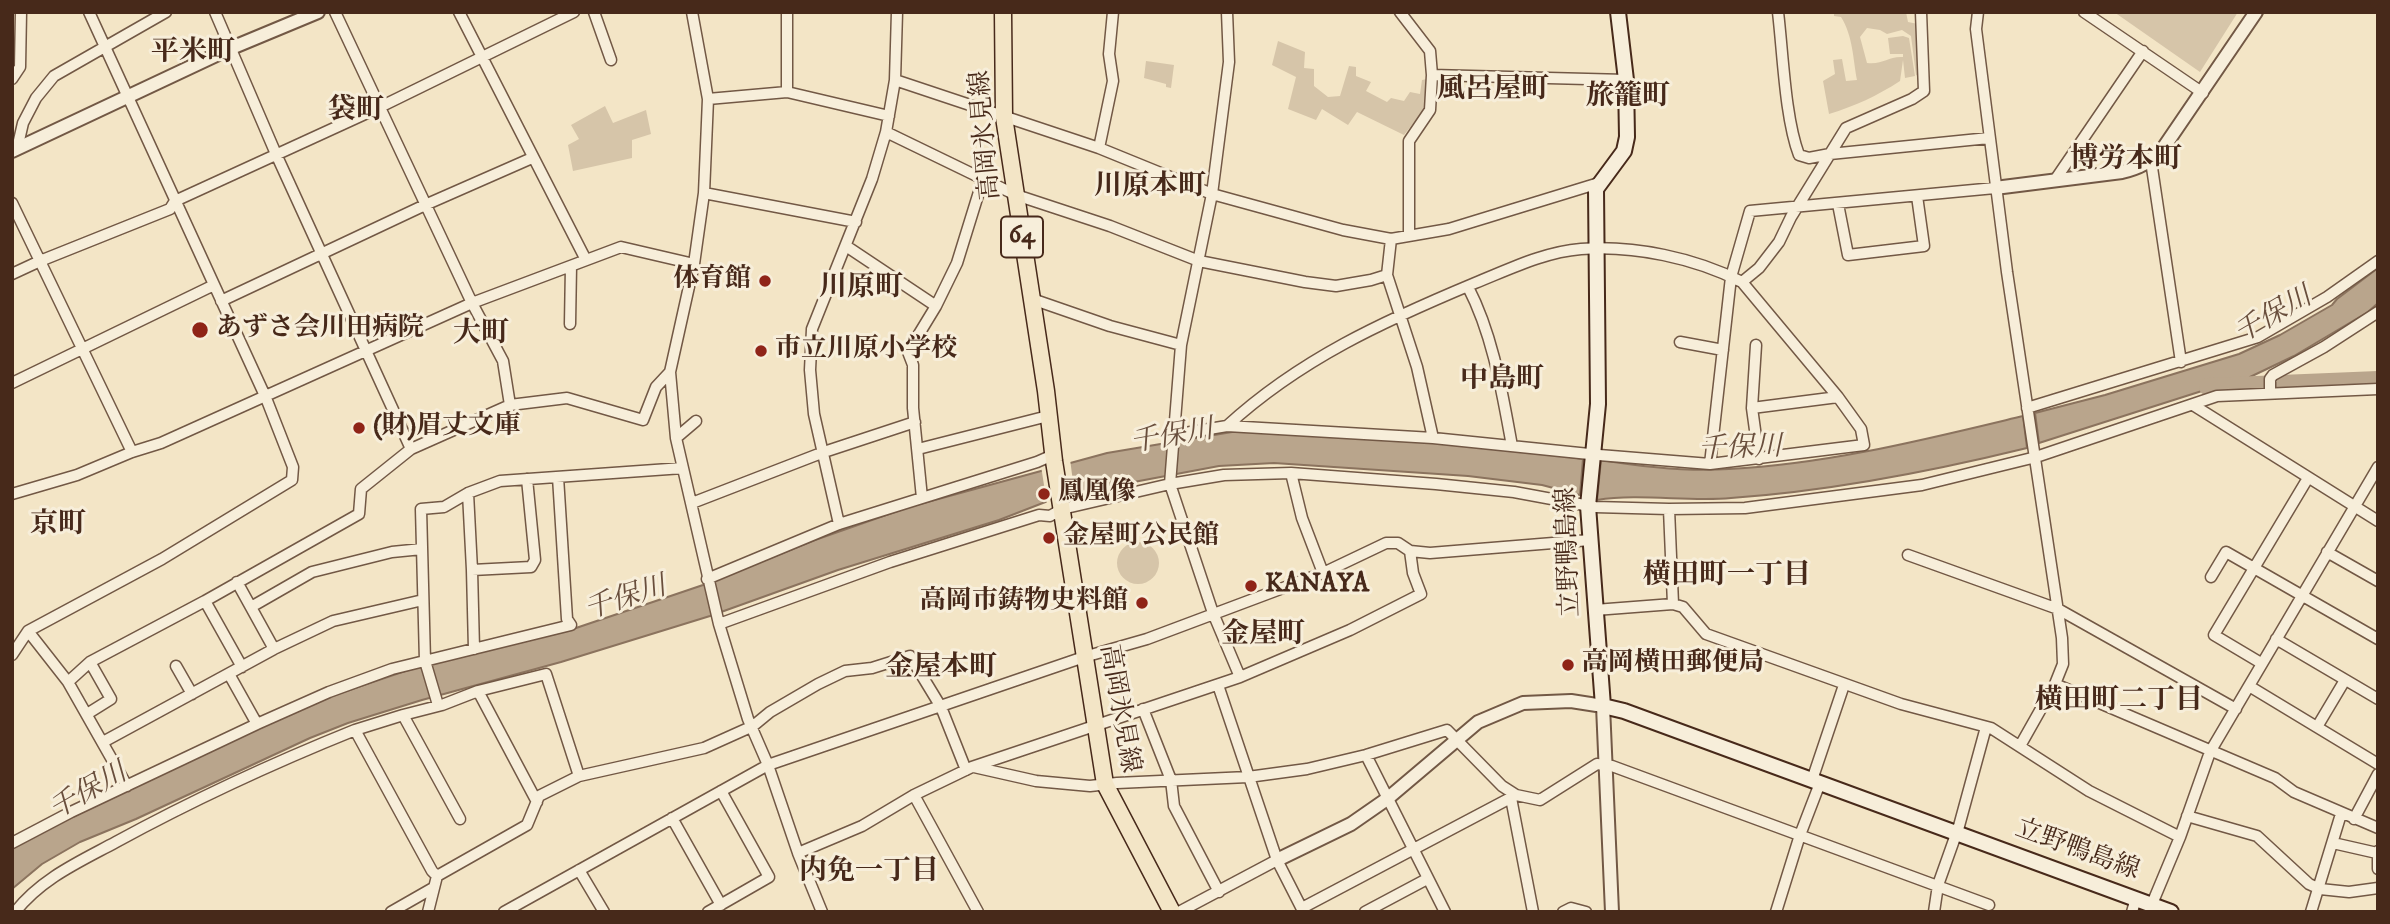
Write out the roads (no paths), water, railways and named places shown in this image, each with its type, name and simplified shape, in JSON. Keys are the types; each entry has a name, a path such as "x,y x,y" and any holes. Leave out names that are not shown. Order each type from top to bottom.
{"main road":[{"name":"高岡氷見線","path":"1003,12 1004,117 1054,458"},
{"path":"1599,183 1623,151 1628,137 1626,80 1618,12"},
{"name":"立野鴨島線","path":"1599,183 1595,188 1598,404 1589,504 1603,706 1624,711 1956,834 2134,905 2152,904 2171,912"},
{"name":"64","path":"1054,458 1062,505"},
{"name":"高岡氷見線","path":"1062,505 1105,784 1171,912"}],"street":[{"path":"12,79 20,67 17,33 21,12"},
{"path":"13,651 28,631 162,559 292,480 293,467 266,398 89,12"},
{"path":"15,150 23,123 36,98 54,76 166,12"},
{"path":"215,12 276,154 411,449"},
{"path":"15,150 229,49 318,12"},
{"path":"335,12 472,303 503,361 510,405"},
{"path":"460,12 586,260"},
{"path":"12,274 170,209 175,201 574,12"},
{"path":"594,12 611,60"},
{"path":"692,12 708,99 704,193 694,264 670,372 676,438 718,622 752,726 821,912"},
{"path":"787,12 787,92"},
{"path":"839,524 814,414 810,370 812,329 856,222 886,132 895,80 897,12"},
{"path":"1099,148 1113,81 1109,54 1113,12"},
{"path":"1227,12 1229,62 1212,194 1181,345 1170,482 1213,613 1240,677"},
{"path":"1400,12 1430,51 1432,75 1430,110 1409,141 1409,236"},
{"path":"1778,12 1799,155 1809,158 1989,138"},
{"path":"1742,282 1770,255 1846,128 1924,91 1921,12"},
{"path":"1978,12 1976,29 1995,188 2036,454 2063,664 2055,684 2020,746"},
{"path":"2084,12 2203,93"},
{"path":"1710,464 1731,277 1751,211 1995,188 2122,172 2140,167 2162,150 2256,12"},
{"path":"2055,180 2143,51"},
{"path":"1432,75 1626,80"},
{"path":"895,80 1099,148 1212,194 1343,230 1391,240 1449,229 1599,183"},
{"path":"708,99 787,92 889,116"},
{"path":"886,132 1016,195 1110,226 1199,261 1291,280 1336,286 1387,275"},
{"path":"221,301 532,158"},
{"path":"2151,161 2181,362"},
{"path":"922,498 913,365 908,352 936,306 957,263 982,179"},
{"path":"704,193 856,222"},
{"path":"1838,204 1847,255 1924,246 1917,196"},
{"path":"14,210 132,452"},
{"path":"1391,240 1387,275 1417,367 1433,438"},
{"path":"846,246 936,306"},
{"path":"12,494 77,475 152,444 161,443 472,303 621,247 694,264"},
{"path":"1173,437 1227,426 1433,438 1592,457 1710,464 1864,445 1861,429 1838,397 1742,282 1642,250 1597,248 1541,256 1347,341 1301,367 1247,407 1227,426"},
{"path":"2028,410 2258,337 2327,297 2378,261"},
{"path":"570,324 571,266"},
{"path":"12,383 214,285"},
{"path":"1468,287 1481,312 1512,446"},
{"path":"1032,299 1110,326 1181,345"},
{"path":"2270,387 2378,312"},
{"path":"1680,342 1723,349"},
{"path":"1756,345 1752,408 1759,459"},
{"path":"68,682 90,662 359,514 360,489 411,449 510,405 568,398 643,420 656,387 670,372"},
{"path":"718,622 890,562 1039,515 1050,516 1062,505 1170,482 1224,475 1291,473 1422,482 1514,492 1589,504 1670,509 1745,508 1922,485 2036,454 2217,396 2270,387 2378,389"},
{"path":"1752,408 1838,397"},
{"path":"2193,405 2378,521"},
{"path":"918,449 1048,416"},
{"path":"676,438 696,421"},
{"path":"692,503 824,452 915,422"},
{"path":"707,579 839,524 1054,458"},
{"path":"2152,904 2180,837 2210,752 2378,467"},
{"path":"438,702 426,663 421,509 444,507 500,481 683,468"},
{"path":"1291,473 1302,518 1323,573"},
{"path":"12,843 71,812 329,692 392,669 426,663 571,625 567,619 558,477"},
{"path":"2262,663 2214,635 2308,478"},
{"path":"472,570 531,567 535,560 527,480"},
{"path":"468,494 474,649"},
{"path":"1670,509 1673,604"},
{"path":"510,910 768,765 1084,657 1147,639 1323,573 1386,543 1398,542 1410,551 1430,552 1590,540"},
{"path":"251,607 312,572 393,552 422,550"},
{"path":"798,853 862,826 914,795 969,768 1094,724 1218,685 1350,630 1421,594 1413,573 1410,551"},
{"path":"2211,577 2226,552 2378,639"},
{"path":"2327,552 2378,581"},
{"path":"1908,555 2057,609 2236,709"},
{"path":"237,582 274,649"},
{"path":"103,742 274,649 333,621 423,600"},
{"path":"205,601 242,667"},
{"path":"1595,610 1673,604 1683,607 1706,634 1901,704 1986,727 2089,791 2180,837"},
{"path":"28,631 68,682 127,786"},
{"path":"2276,639 2378,699"},
{"path":"428,912 437,876 527,825 539,796 579,776 704,748 752,726 770,712 845,671 872,668 910,656 941,707 969,768"},
{"path":"87,714 111,699 90,662"},
{"path":"176,666 192,694"},
{"path":"229,674 257,724"},
{"path":"15,912 37,888 53,876 177,809 251,775 355,730 438,702 546,674 579,776"},
{"path":"2317,727 2345,680"},
{"path":"2055,684 2275,778 2294,792 2378,828"},
{"path":"1218,685 1277,860 1303,910 1514,796"},
{"path":"1776,912 1844,685"},
{"path":"2249,686 2378,764"},
{"path":"478,691 537,802"},
{"path":"1180,912 1351,824 1387,799 1478,722 1523,704 1571,701 1603,706 1612,912"},
{"path":"1143,709 1171,780 1174,806 1219,892"},
{"path":"403,715 460,819"},
{"path":"1934,912 1938,885 1956,834 1986,727"},
{"path":"355,730 437,876"},
{"path":"969,768 1036,781 1090,786 1248,777 1307,769 1398,747 1447,730 1514,796 1540,800 1597,764 1604,765 1989,905"},
{"path":"1366,755 1445,912"},
{"path":"2354,819 2378,774"},
{"path":"708,912 769,877 721,791"},
{"path":"914,795 978,912"},
{"path":"1514,796 1533,912"},
{"path":"2311,912 2341,814"},
{"path":"2188,816 2257,836 2309,884 2320,889 2349,892 2378,888"},
{"path":"672,818 721,905"},
{"path":"2333,843 2377,852 2378,869"},
{"path":"579,870 604,912"},
{"path":"1365,912 1427,878"},
{"path":"391,912 433,888"},
{"path":"1563,912 1571,908 1586,912"}],"waterway":[{"path":"2208,387 2378,380"}],"place":[{"name":"体育館","path":"765,281"},
{"name":"あずさ会川田病院","path":"200,330"},
{"name":"市立川原小学校","path":"761,351"},
{"name":"(財)眉丈文庫","path":"359,428"},
{"name":"鳳凰像","path":"1044,494"},
{"name":"金屋町公民館","path":"1049,538"},
{"name":"KANAYA","path":"1251,586"},
{"name":"高岡市鋳物史料館","path":"1142,603"},
{"name":"高岡横田郵便局","path":"1568,665"}],"district":[{"name":"平米町","path":"193,54"},
{"name":"風呂屋町","path":"1493,91"},
{"name":"旅籠町","path":"1628,98"},
{"name":"袋町","path":"356,112"},
{"name":"博労本町","path":"2126,161"},
{"name":"川原本町","path":"1150,188"},
{"name":"川原町","path":"861,289"},
{"name":"大町","path":"481,335"},
{"name":"中島町","path":"1502,381"},
{"name":"京町","path":"58,526"},
{"name":"横田町一丁目","path":"1727,577"},
{"name":"金屋町","path":"1263,636"},
{"name":"金屋本町","path":"941,669"},
{"name":"横田町二丁目","path":"2119,702"},
{"name":"内免一丁目","path":"869,873"}],"water label":[{"name":"千保川","path":"2274,317"},
{"name":"千保川","path":"1172,438"},
{"name":"千保川","path":"1740,450"},
{"name":"千保川","path":"626,600"},
{"name":"千保川","path":"89,793"}]}
